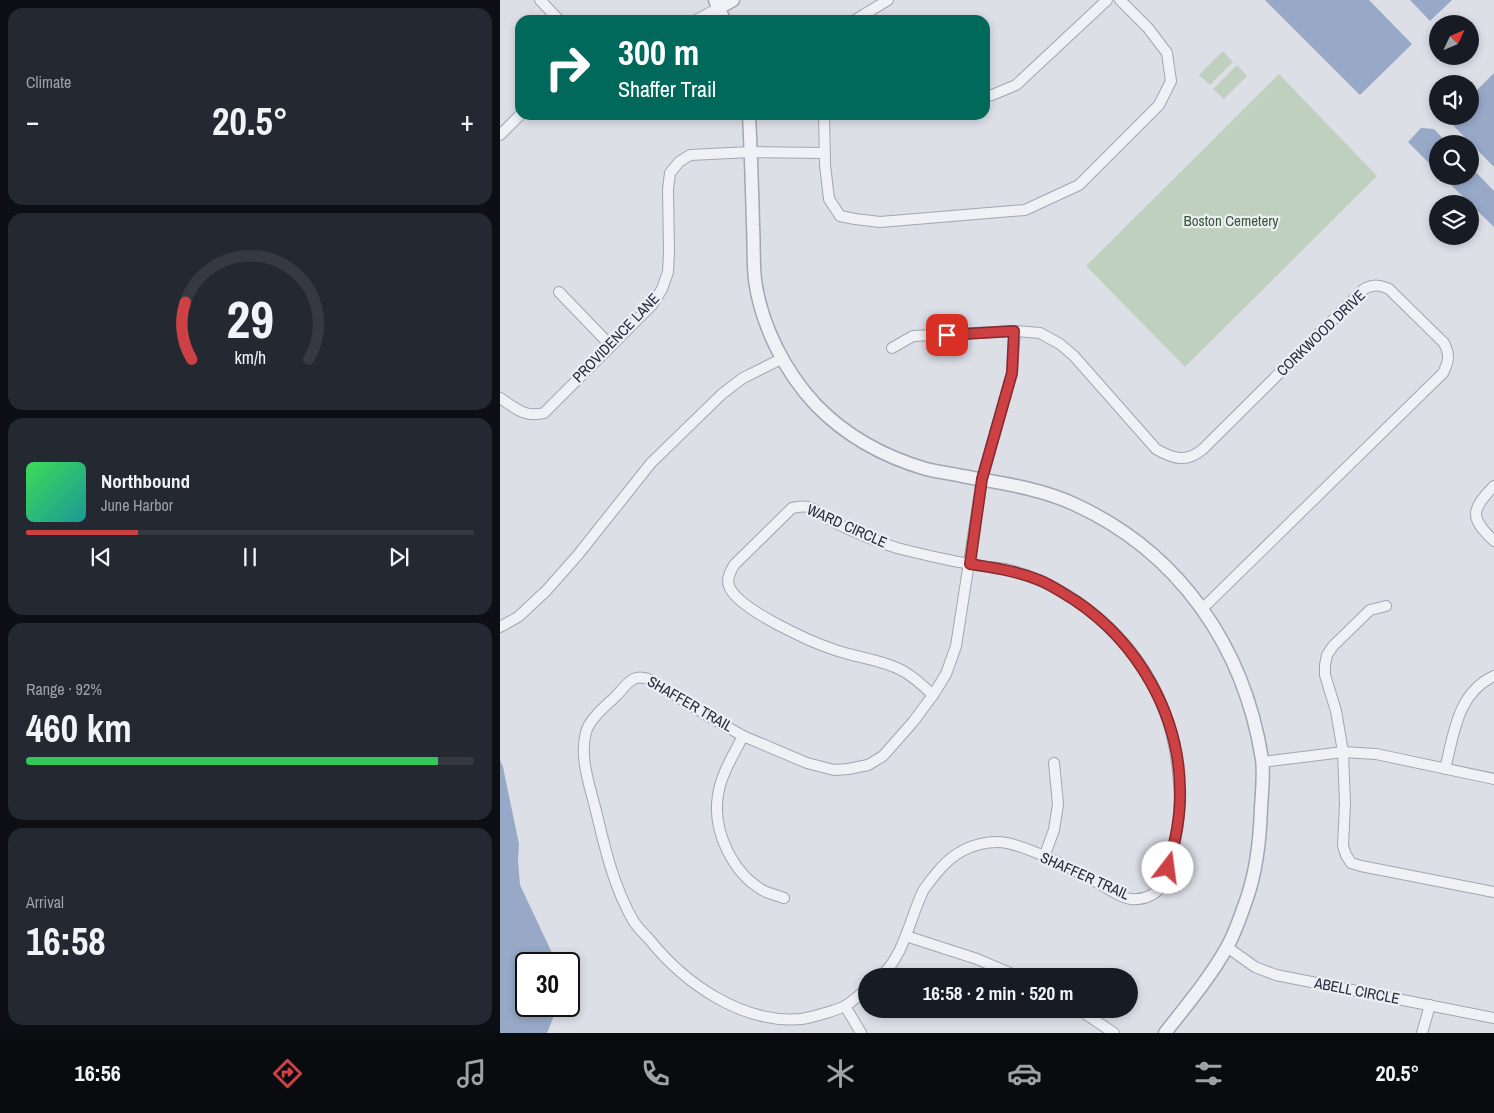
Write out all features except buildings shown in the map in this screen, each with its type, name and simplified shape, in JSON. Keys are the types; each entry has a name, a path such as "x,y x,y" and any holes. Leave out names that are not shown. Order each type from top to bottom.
{"street":[{"path":"540,0 554,15"},
{"path":"703,15 717,4 733,0"},
{"path":"863,15 888,0"},
{"path":"990,95 1016,85 1106,0"},
{"path":"824,120 829,199 840,216 880,222 1025,210 1078,185 1159,105 1171,81 1168,53 1148,28 1120,0"},
{"path":"500,135 515,120"},
{"path":"749,120 755,280 769,330 797,382 815,404 852,435 882,452 927,469 1043,492 1100,517 1154,554 1174,573 1202,609 1239,674 1250,705 1262,762 1260,841 1253,878 1247,899 1227,947 1204,983 1165,1033"},
{"name":"PROVIDENCE LANE","path":"500,398 524,414 535,415 544,413 652,305 662,289 668,272 668,189 670,173 679,162 690,155 751,152 825,153"},
{"name":"CORKWOOD DRIVE","path":"892,348 913,336 1014,331 1040,333 1060,344 1074,356 1156,449 1169,457 1194,457 1364,289 1372,285 1382,286 1390,290 1444,343 1449,353 1448,363 1443,373 1202,609"},
{"path":"558,292 611,346"},
{"name":"SHAFFER TRAIL","path":"858,996 844,1006 802,1019 769,1018 737,1008 709,993 687,979 658,951 635,922 606,856 584,761 586,730 632,679 642,676 703,714 743,736 807,763 834,770 848,770 868,765 883,756 913,722 933,695 946,674 956,646 982,479 1012,373 1014,331"},
{"path":"500,627 518,617 546,591 577,556 651,463 707,408 742,378 783,358"},
{"path":"1494,486 1481,499 1476,508 1477,520 1483,530 1494,541"},
{"name":"WARD CIRCLE","path":"933,695 911,676 896,668 834,650 780,626 736,597 729,585 728,576 734,564 792,508 800,506 811,507 829,520 859,534 896,547 970,564"},
{"name":"SHAFFER TRAIL","path":"889,968 906,936 924,890 942,865 962,849 979,843 1001,842 1044,857 1090,878 1128,899 1142,899 1156,893 1164,882 1176,838 1180,789 1175,745 1164,709 1147,675 1125,644 1096,615 1041,581 1008,570 970,564"},
{"path":"1386,606 1370,610 1333,646 1327,655 1325,666 1325,675 1336,712 1343,752 1345,804 1343,846 1346,855 1351,863 1361,866 1494,892"},
{"path":"1445,769 1458,716 1466,699 1477,687 1494,676"},
{"path":"743,736 722,778 718,794 716,813 721,835 733,861 749,880 766,892 784,898"},
{"path":"1262,762 1343,752 1376,754 1494,779"},
{"path":"1044,857 1054,830 1058,804 1054,763"},
{"path":"906,936 999,968"},
{"name":"ABELL CIRCLE","path":"1227,947 1255,966 1276,975 1494,1018"},
{"path":"1422,1033 1430,1005"},
{"path":"844,1006 861,1033"},
{"path":"1092,1018 1114,1033"}],"green space":[{"path":"1223,51 1233,62 1210,85 1199,75"},
{"path":"1237,65 1247,76 1224,99 1213,89"},
{"name":"Boston Cemetery","path":"1279,74 1377,176 1185,367 1086,266"}],"water":[{"path":"1265,0 1369,0 1412,44 1360,95"},
{"path":"1410,0 1452,0 1436,15 1429,15 1429,20"},
{"path":"1494,73 1494,167 1479,152 1479,135 1463,135 1453,125 1479,125 1479,88"},
{"path":"1421,128 1434,129 1440,135 1429,135 1429,163 1408,142"},
{"path":"1479,175 1494,191 1494,227 1479,212 1479,195 1461,195 1451,185 1479,185"},
{"path":"500,760 519,844 520,885 552,952 515,952 515,1017 553,1017 547,1033 500,1033"}],"route":[{"path":"947,335 1014,331 1012,373 982,479 970,564 1008,570 1041,581 1066,595 1096,615 1125,644 1147,675 1164,709 1175,745 1180,789 1176,838 1168,868"}]}
